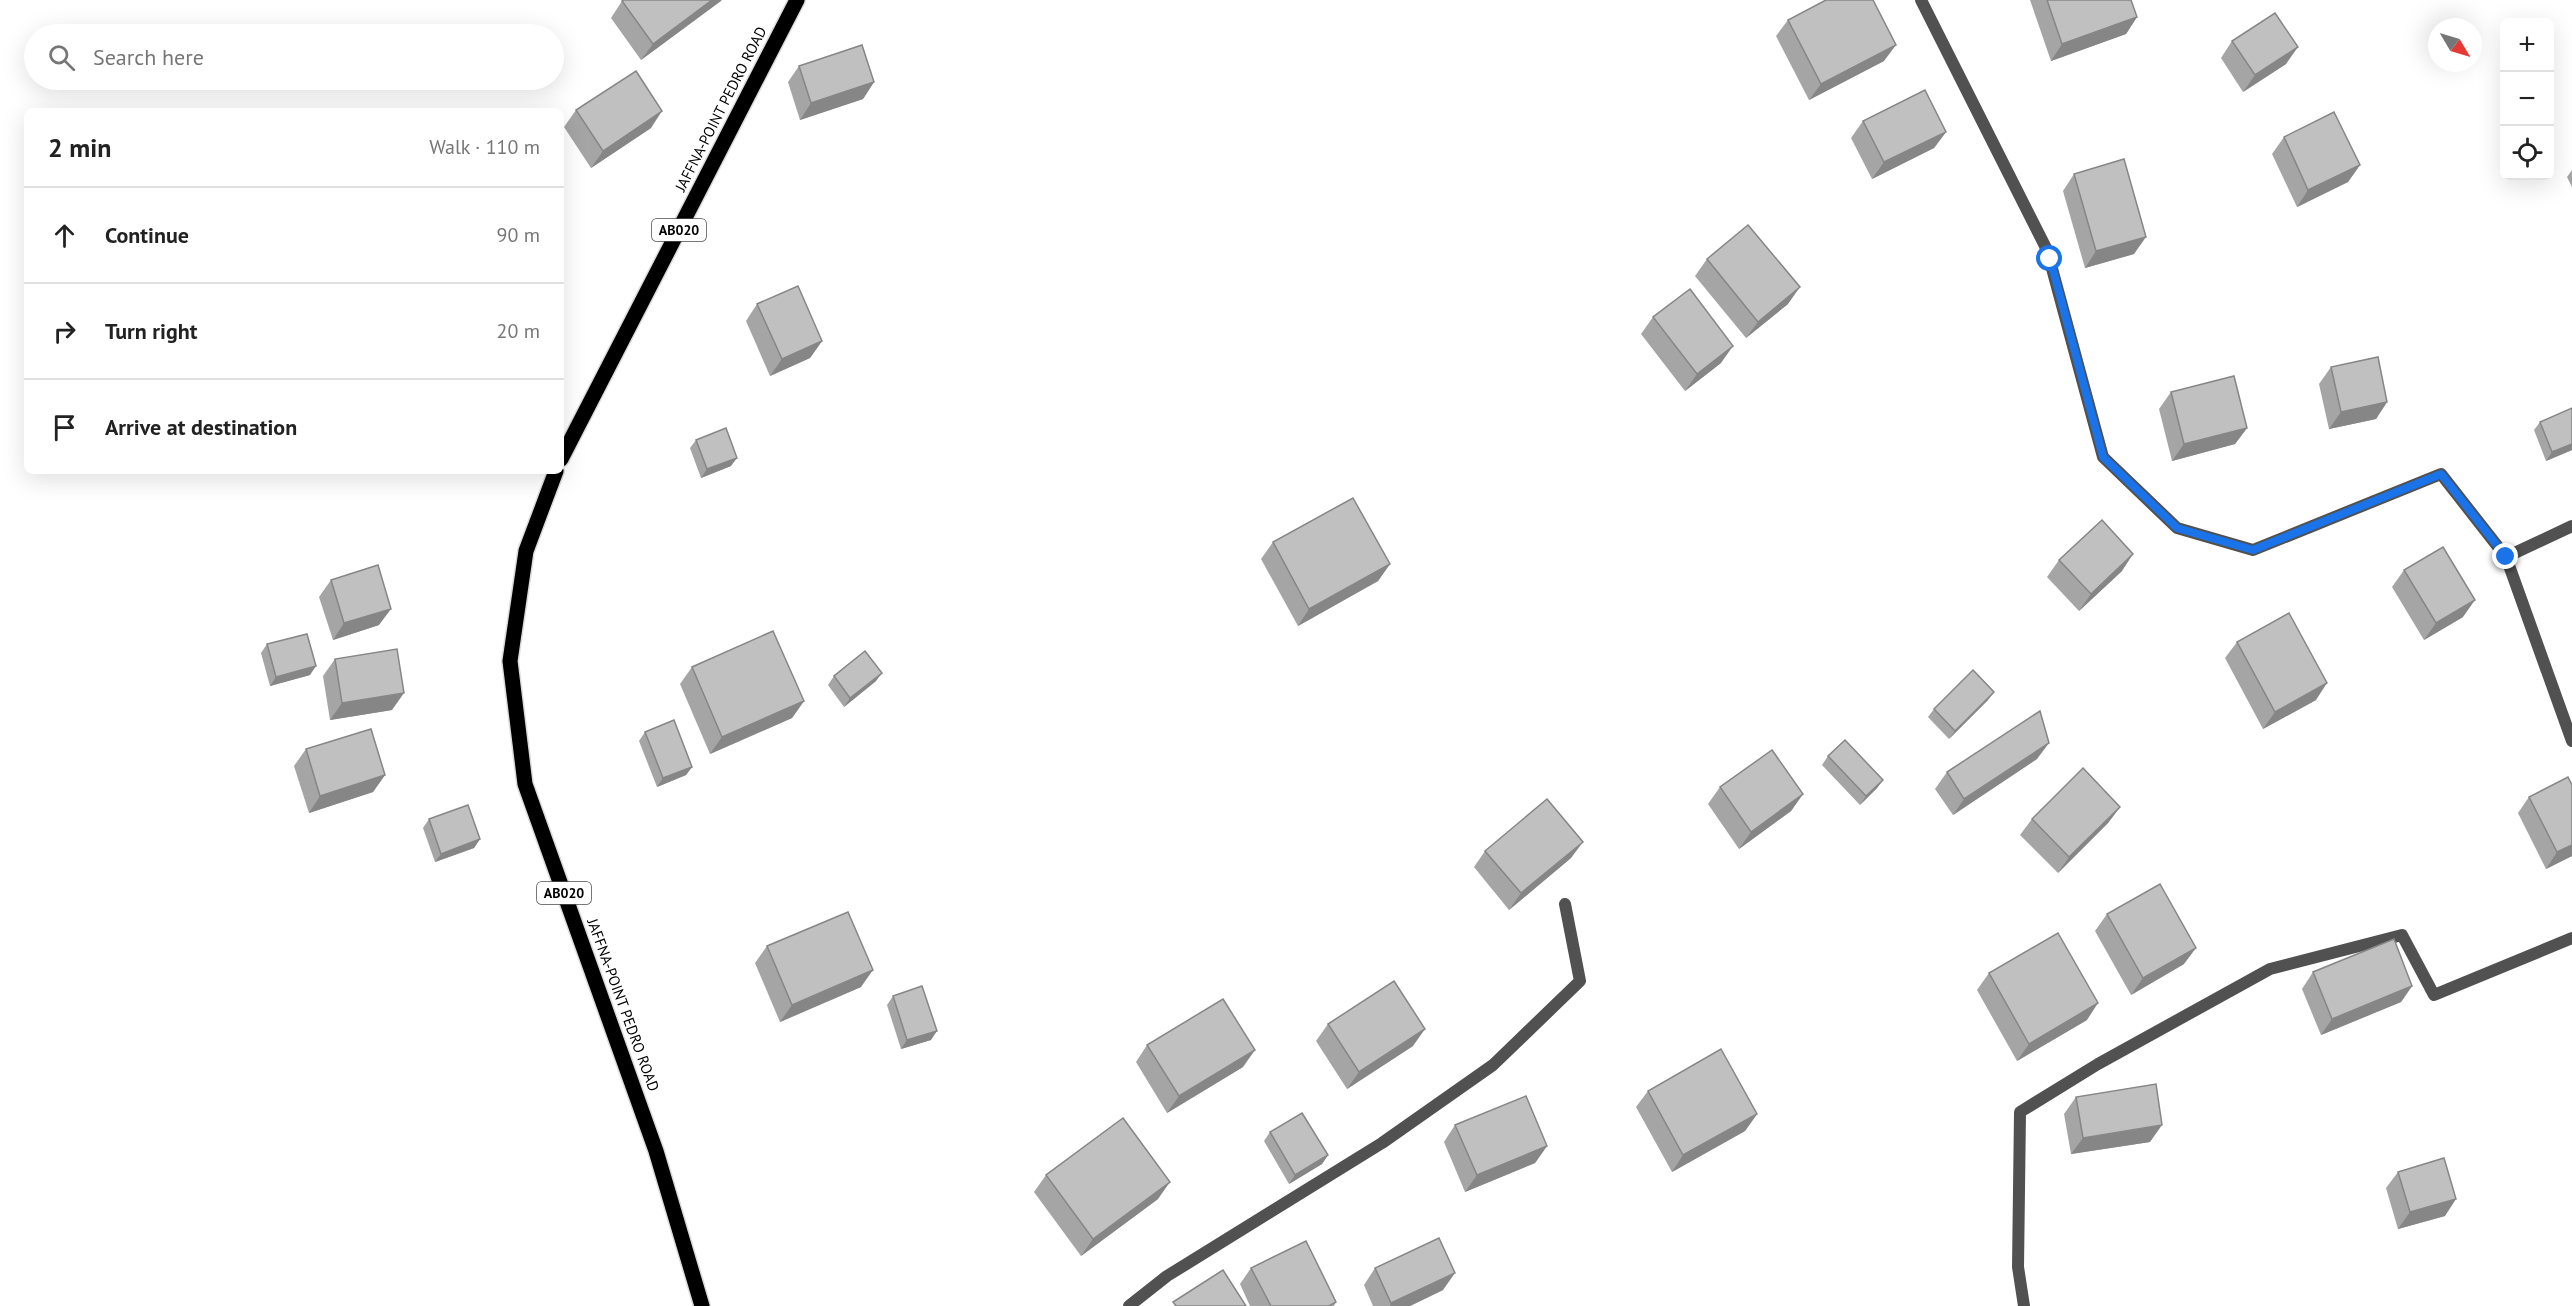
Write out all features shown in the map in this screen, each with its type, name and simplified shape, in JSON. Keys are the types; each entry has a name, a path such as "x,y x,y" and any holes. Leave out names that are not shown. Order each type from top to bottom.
{"main road":[{"name":"JAFFNA-POINT PEDRO ROAD","path":"564,453 797,0"},
{"name":"JAFFNA-POINT PEDRO ROAD","path":"555,474 526,551 510,661 525,784 656,1151 702,1306"}],"street":[{"path":"1921,0 2047,250 2103,457 2177,528 2253,550 2441,474 2506,557 2572,741"},
{"path":"2506,557 2572,526"},
{"path":"1129,1306 1167,1276 1382,1143 1493,1065 1580,981 1565,904"},
{"path":"2024,1306 2018,1267 2020,1112 2098,1064 2270,969 2402,935 2434,995 2572,938"}],"building":[{"path":"712,0 653,44 622,1"},
{"path":"1826,0 1873,0 1896,45 1821,84 1788,20"},
{"path":"2047,0 2131,0 2137,17 2062,44"},
{"path":"2275,13 2298,47 2255,75 2232,41"},
{"path":"862,45 874,82 811,103 799,66"},
{"path":"636,71 662,111 603,151 576,110"},
{"path":"1925,90 1946,132 1884,162 1863,121"},
{"path":"2334,112 2360,165 2308,190 2284,137"},
{"path":"2124,159 2146,237 2096,251 2074,174"},
{"path":"1748,225 1800,287 1758,322 1707,259"},
{"path":"798,286 822,341 782,359 757,304"},
{"path":"1690,289 1733,346 1697,374 1653,317"},
{"path":"2378,357 2387,402 2341,412 2331,367"},
{"path":"2234,376 2247,428 2184,444 2171,392"},
{"path":"2572,408 2572,444 2552,452 2540,422"},
{"path":"726,428 737,458 707,469 696,440"},
{"path":"1353,498 1390,564 1309,609 1273,542"},
{"path":"2102,520 2133,554 2091,594 2059,560"},
{"path":"2443,547 2475,600 2436,623 2404,570"},
{"path":"378,565 391,609 344,623 331,580"},
{"path":"2289,613 2327,683 2275,712 2237,642"},
{"path":"773,631 804,701 722,737 692,667"},
{"path":"307,634 316,666 276,677 267,644"},
{"path":"397,649 404,693 342,703 335,659"},
{"path":"865,651 882,673 850,698 834,676"},
{"path":"1973,670 1994,692 1955,731 1934,709"},
{"path":"2040,711 2049,743 1964,799 1947,772"},
{"path":"674,720 692,767 663,778 645,732"},
{"path":"371,729 385,775 320,796 306,749"},
{"path":"1845,740 1883,780 1866,796 1828,756"},
{"path":"1772,750 1803,794 1751,832 1720,787"},
{"path":"2083,768 2120,807 2069,857 2032,819"},
{"path":"2568,777 2572,785 2572,845 2557,852 2529,797"},
{"path":"1547,799 1583,842 1521,893 1485,851"},
{"path":"468,805 480,839 441,854 429,819"},
{"path":"2160,884 2196,948 2143,978 2107,914"},
{"path":"848,912 873,970 792,1005 767,946"},
{"path":"2058,933 2098,1003 2029,1044 1989,973"},
{"path":"2394,939 2412,986 2332,1019 2313,972"},
{"path":"1394,981 1425,1029 1359,1072 1328,1024"},
{"path":"922,986 937,1031 907,1040 893,996"},
{"path":"1223,999 1255,1050 1179,1096 1147,1045"},
{"path":"1721,1049 1757,1114 1683,1155 1648,1091"},
{"path":"2156,1084 2162,1125 2083,1138 2076,1097"},
{"path":"1526,1096 1547,1146 1477,1175 1455,1125"},
{"path":"1302,1113 1328,1155 1295,1175 1270,1132"},
{"path":"1123,1118 1170,1182 1093,1239 1046,1175"},
{"path":"2444,1158 2456,1199 2410,1212 2398,1172"},
{"path":"1439,1238 1455,1273 1391,1303 1375,1268"},
{"path":"1306,1241 1336,1302 1329,1306 1271,1306 1251,1268"},
{"path":"1223,1270 1246,1306 1176,1306 1173,1302"}],"route":[{"path":"2050,259 2103,457 2177,528 2253,550 2441,474 2506,557"}]}
